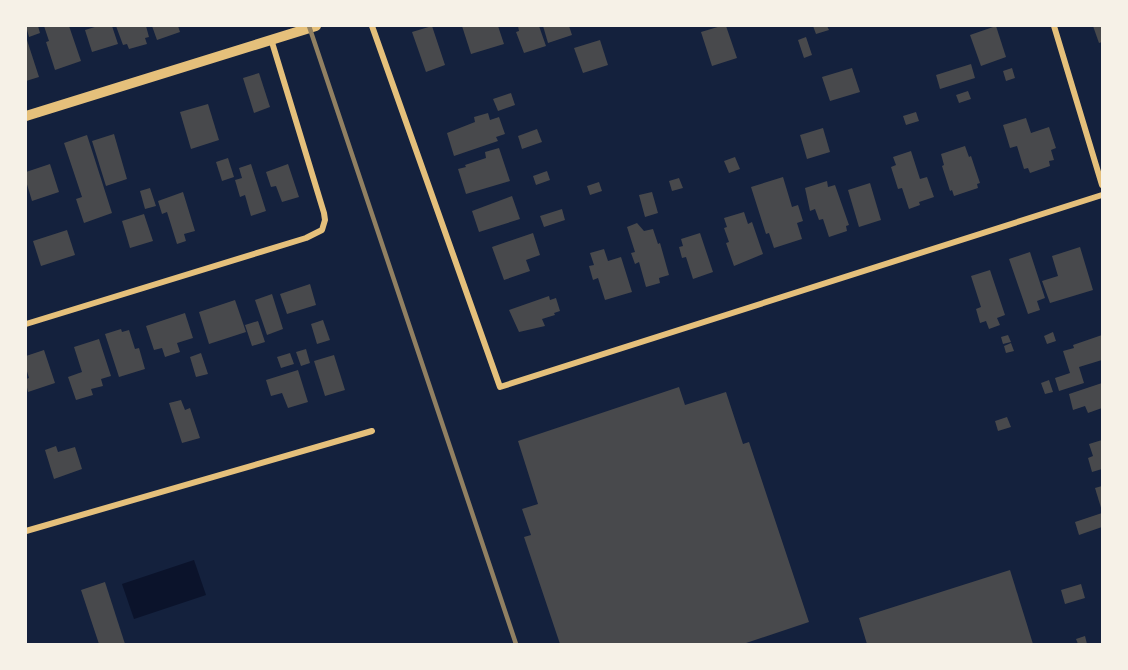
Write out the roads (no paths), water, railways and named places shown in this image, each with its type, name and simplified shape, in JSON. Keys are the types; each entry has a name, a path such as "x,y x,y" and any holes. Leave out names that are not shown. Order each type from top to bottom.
{"street":[{"path":"26,116 271,38 316,26"},
{"path":"372,26 500,387 1102,195"},
{"path":"1054,26 1102,185"},
{"path":"26,324 306,238 322,230 325,220 324,213 271,38"},
{"path":"26,531 372,431"}],"water":[{"path":"194,560 206,595 134,619 122,584"}],"railway":[{"path":"309,26 516,644"}]}
